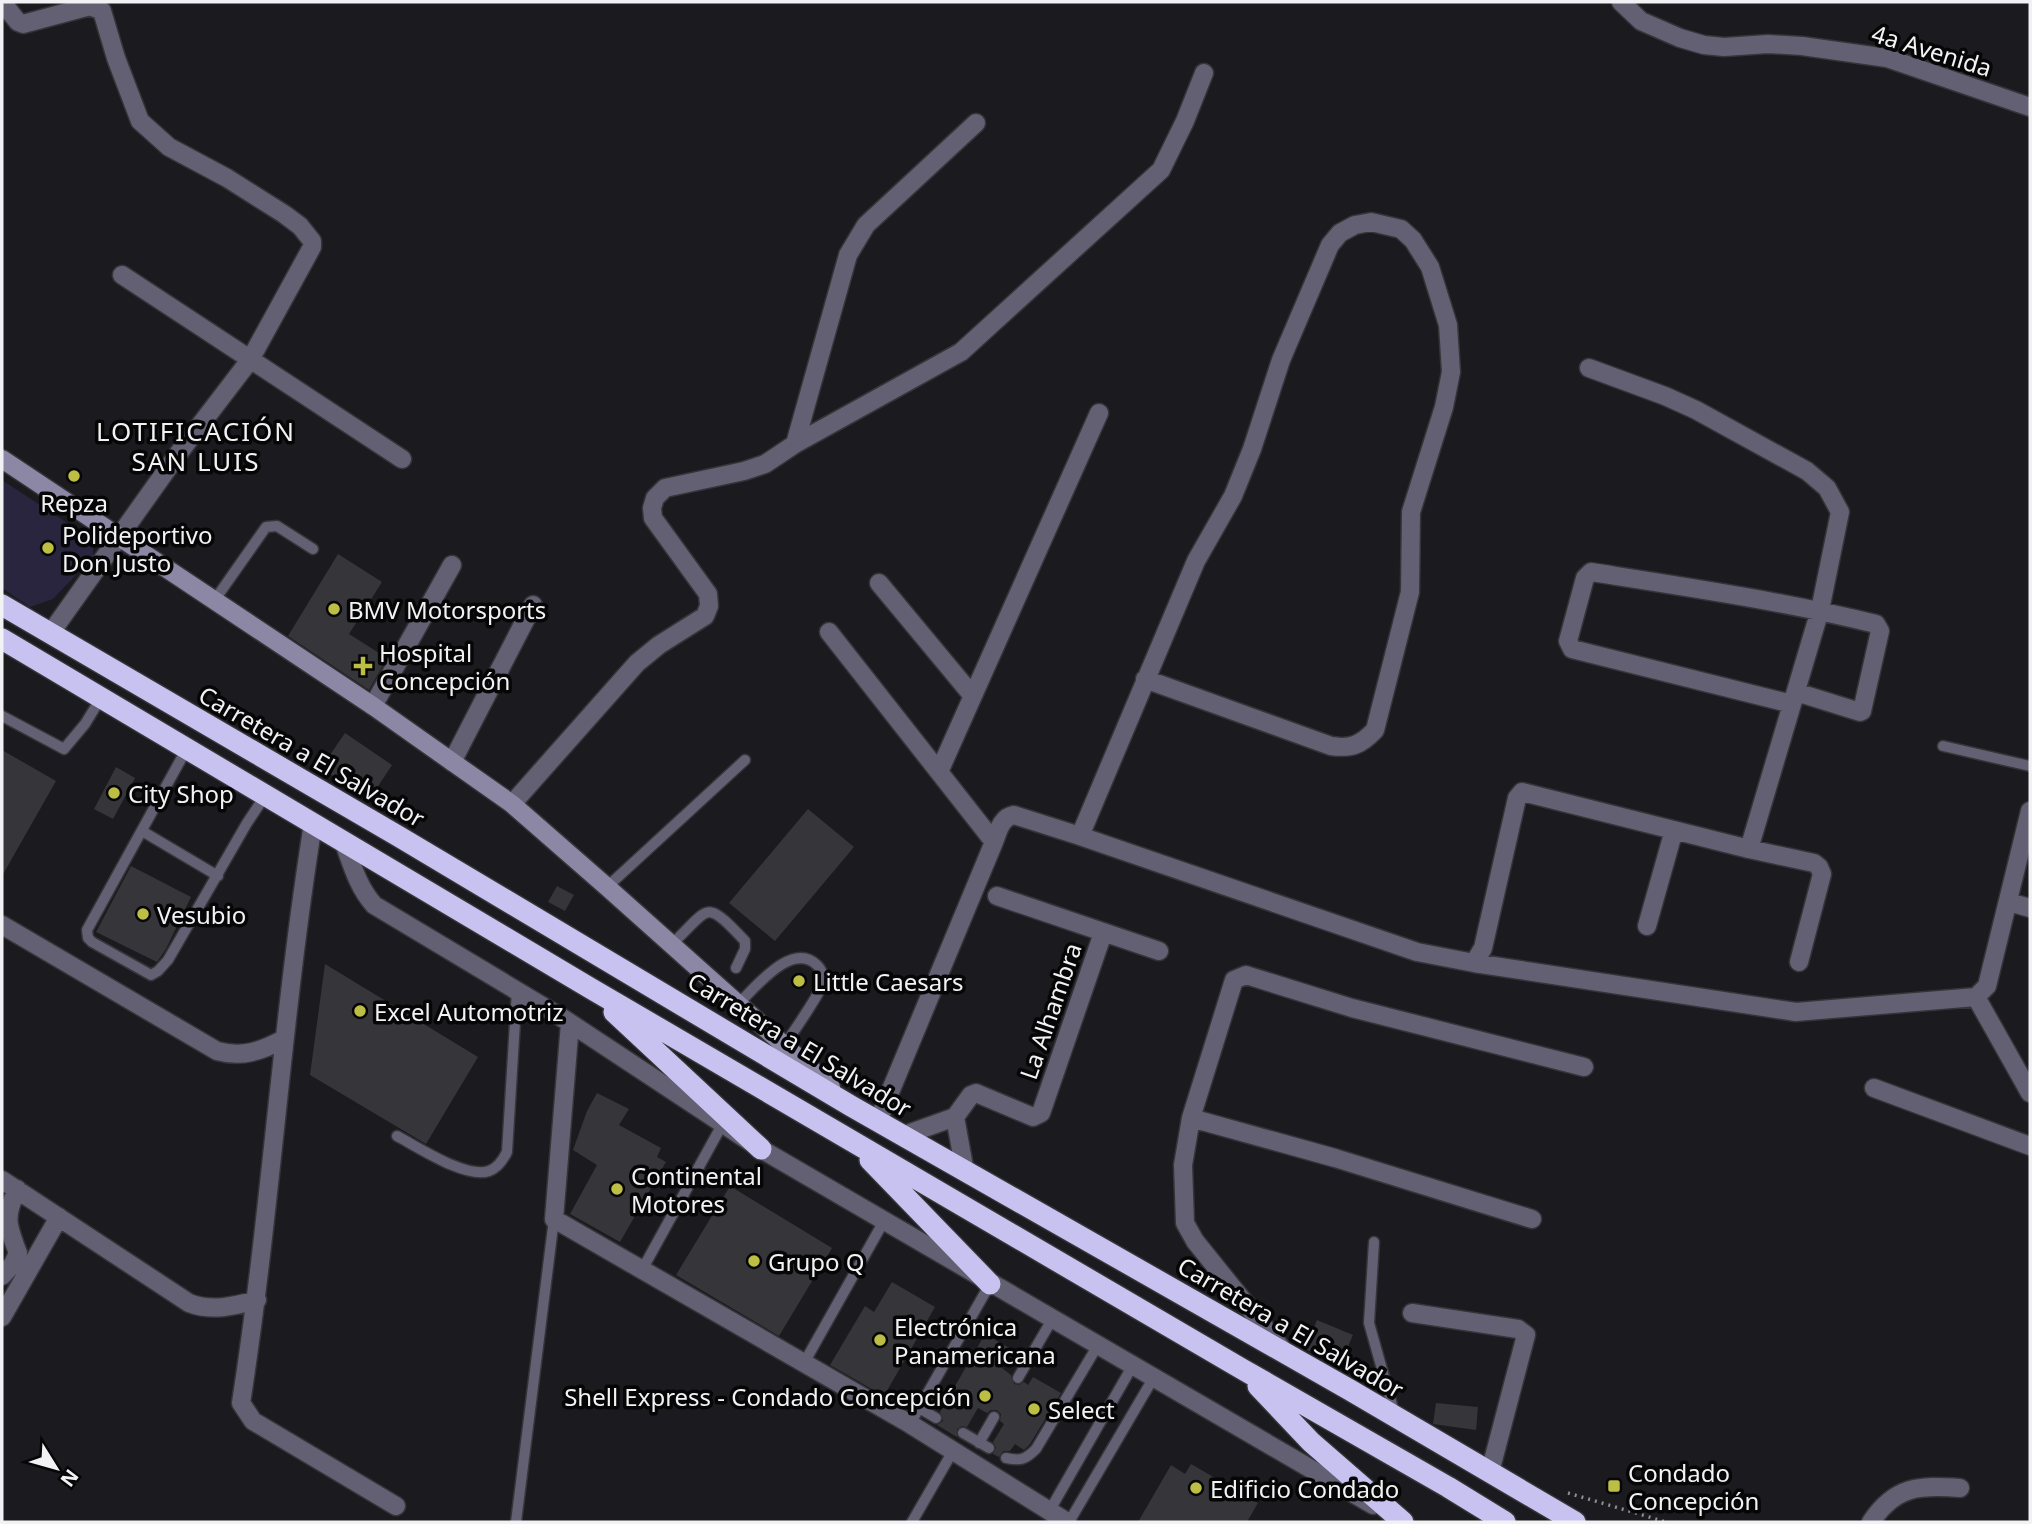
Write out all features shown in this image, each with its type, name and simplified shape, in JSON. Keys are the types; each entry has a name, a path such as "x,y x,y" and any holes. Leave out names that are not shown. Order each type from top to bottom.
{"highway":[{"name":"Carretera a El Salvador","path":"2,605 902,1136 1395,1416 1575,1522"},
{"path":"2,639 590,988 1505,1522"},
{"path":"309,822 323,793"},
{"path":"590,988 761,1149"},
{"path":"851,1141 990,1284"},
{"path":"1242,1369 1311,1443 1403,1522"}],"street":[{"path":"2,2 18,22 23,24 90,6 101,6 116,58 140,121 169,147 227,178 284,214 300,226 312,241 312,247 250,359 50,634"},
{"name":"4a Avenida","path":"1621,2 1641,21 1704,45 1802,46 1887,58 2030,107"},
{"path":"512,804 637,663 659,645 705,616 709,606 708,594 653,518 652,508 656,498 665,488 765,464 795,444 961,352 1161,170 1204,73"},
{"path":"795,444 848,255 866,225 976,123"},
{"path":"1080,836 1145,679 1196,561 1233,496 1252,449 1281,360 1330,245 1340,233 1355,225 1371,222 1401,229 1413,240 1430,267 1442,299 1448,325 1451,369 1444,407 1411,512 1410,592 1375,730 1363,742 1348,748 1331,746 1145,679"},
{"path":"122,275 402,459"},
{"path":"1589,368 1696,410 1807,471 1827,488 1840,512 1820,610 1749,849"},
{"path":"939,772 1099,413"},
{"path":"2,459 373,706 512,804 739,1003 851,1106"},
{"path":"373,706 452,565"},
{"path":"1591,572 1820,610 1879,627 1864,708 1860,712 1572,649 1568,641 1585,578 1591,572"},
{"path":"879,583 972,695"},
{"path":"452,762 533,605"},
{"path":"829,632 993,842"},
{"path":"1474,963 1483,948 1519,794 1522,792 1814,863 1822,874 1800,962"},
{"path":"878,1121 993,842 1008,816 1014,815 1080,836 1409,950 1474,963 1796,1012 1976,997 1987,986 2030,811"},
{"path":"309,822 257,1300 241,1403 253,1422 396,1506"},
{"path":"1647,926 1674,830"},
{"path":"344,843 358,881 374,905 570,1023 761,1149 1403,1522"},
{"name":"La Alhambra","path":"902,1136 955,1116 971,1095 976,1093 1033,1117 1041,1114 1103,933 997,896"},
{"path":"2009,902 2030,908"},
{"path":"2,925 217,1051 247,1055 284,1039"},
{"path":"1103,933 1159,951"},
{"path":"1290,1358 1195,1241 1185,1223 1183,1165 1191,1118 1234,980 1246,975 1352,1008 1584,1067"},
{"path":"1976,997 2030,1093"},
{"path":"721,1028 739,1003"},
{"path":"570,1023 554,1219 910,1424 1068,1522"},
{"path":"1874,1088 2030,1146"},
{"path":"955,1116 965,1172"},
{"path":"1191,1118 1335,1158 1532,1219"},
{"path":"9,1184 189,1303 201,1308 215,1308 257,1300"},
{"path":"2,1276 13,1264 18,1253 7,1222 9,1184"},
{"path":"2,1317 59,1217"},
{"path":"1226,1321 1235,1292"},
{"path":"1412,1313 1518,1329 1526,1335 1490,1472"},
{"path":"1871,1522 1881,1508 1901,1493 1926,1485 1960,1488"}],"lane":[{"path":"214,601 266,527 276,526 313,549"},
{"path":"2,716 64,749 85,724 101,698"},
{"path":"1943,746 2030,766"},
{"path":"186,750 87,930 88,938 92,942 151,975 158,971 168,960 265,796"},
{"path":"607,887 745,760"},
{"path":"142,831 218,876"},
{"path":"672,944 703,913 712,911 719,914 745,941 746,949 736,968"},
{"path":"739,1003 789,959 802,956 816,964 821,969 822,985 785,1045"},
{"path":"397,1136 468,1172 488,1172 501,1164 507,1152 517,990"},
{"path":"642,1270 722,1125"},
{"path":"516,1522 554,1219"},
{"path":"804,1363 884,1221"},
{"path":"1374,1242 1369,1324 1395,1416"},
{"path":"910,1424 990,1284"},
{"path":"1018,1378 1053,1318"},
{"path":"1006,1458 1019,1461 1036,1449 1098,1345"},
{"path":"1050,1510 1133,1365"},
{"path":"1068,1522 1154,1377"},
{"path":"919,1408 936,1418"},
{"path":"963,1433 984,1445 994,1417"},
{"path":"912,1522 953,1451"}],"path":[{"path":"1566,1492 1667,1522"}],"shaded area":[{"name":"Polideportivo Don Justo","path":"2,480 93,540 93,557 53,599 30,607 2,588"}],"building":[{"name":"BMV Motorsports","path":"338,554 382,582 349,634 387,658 369,690 288,636"},
{"path":"345,733 392,765 369,800 321,768"},
{"path":"2,750 56,781 2,876"},
{"name":"City Shop","path":"116,767 135,778 113,819 94,809"},
{"path":"808,809 854,847 775,941 729,903"},
{"name":"Vesubio","path":"131,866 191,897 157,962 96,932"},
{"path":"557,886 574,895 565,911 548,902"},
{"name":"Excel Automotriz","path":"325,964 478,1057 426,1144 310,1075"},
{"name":"Continental Motores","path":"597,1093 629,1109 619,1125 661,1148 657,1157 666,1162 620,1242 570,1214 597,1165 573,1150 587,1111"},
{"name":"Grupo Q","path":"730,1186 832,1248 779,1336 676,1275"},
{"name":"Electrónica Panamericana","path":"892,1282 935,1307 884,1396 830,1365 865,1306 874,1312"},
{"path":"1317,1320 1353,1335 1340,1365 1305,1349"},
{"name":"Shell Express - Condado Concepción","path":"985,1334 1013,1350 1002,1368 1011,1375 1014,1384 1024,1382 1028,1385 1033,1377 1061,1393 1030,1444 1024,1450 1015,1444 1010,1451 1003,1451 999,1457 993,1454 996,1447 993,1442 1004,1424 1000,1421 1001,1414 997,1410 987,1413 978,1408 967,1427 957,1429 957,1437 937,1425 943,1421 940,1412"},
{"path":"1436,1403 1478,1407 1476,1430 1433,1424"},
{"name":"Edificio Condado","path":"1191,1464 1258,1503 1247,1522 1138,1522 1171,1465 1185,1474"}],"place":[{"name":"Repza","path":"74,476"},
{"name":"Polideportivo Don Justo","path":"48,548"},
{"name":"BMV Motorsports","path":"334,609"},
{"name":"Hospital Concepción","path":"363,666"},
{"name":"City Shop","path":"114,793"},
{"name":"Vesubio","path":"143,914"},
{"name":"Little Caesars","path":"799,981"},
{"name":"Excel Automotriz","path":"360,1011"},
{"name":"Continental Motores","path":"617,1189"},
{"name":"Grupo Q","path":"754,1261"},
{"name":"Electrónica Panamericana","path":"880,1340"},
{"name":"Shell Express - Condado Concepción","path":"985,1396"},
{"name":"Select","path":"1034,1409"},
{"name":"Condado Concepción","path":"1614,1486"},
{"name":"Edificio Condado","path":"1196,1488"}],"district":[{"name":"LOTIFICACIÓN SAN LUIS","path":"196,446"}]}
